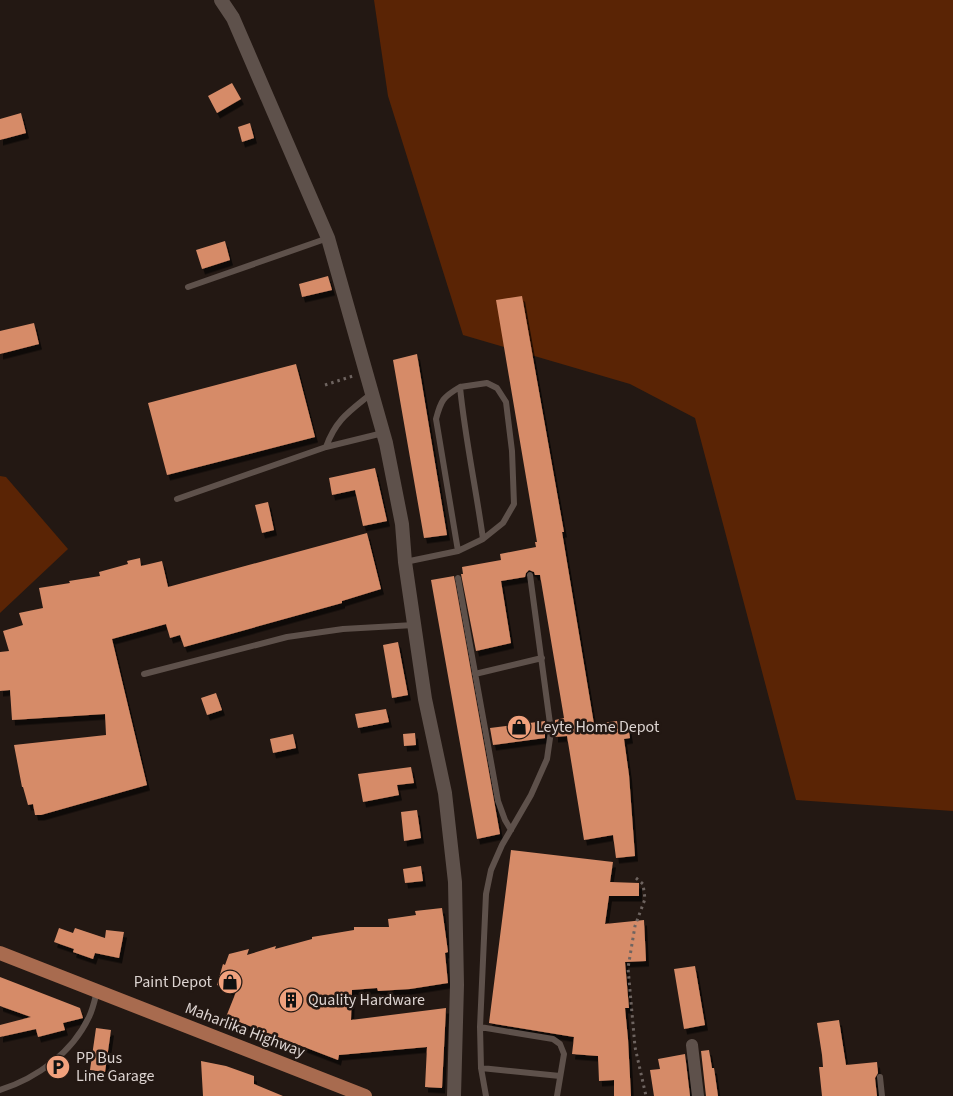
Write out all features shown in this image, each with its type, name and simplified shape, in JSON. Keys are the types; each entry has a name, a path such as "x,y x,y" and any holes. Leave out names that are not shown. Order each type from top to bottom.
{"main road":[{"name":"Maharlika Highway","path":"0,953 339,1091 365,1096"}],"street":[{"path":"221,0 232,18 260,80 328,238 383,433 402,524 405,562 425,699 445,793 455,882 457,985 454,1096"},
{"path":"692,1045 698,1096"}],"lane":[{"path":"188,287 328,238"},
{"path":"405,562 458,551 482,539 504,523 514,504 512,451 506,402 497,388 487,383 460,386 446,395 440,403 436,419 458,551"},
{"path":"460,386 463,418 476,490 482,539"},
{"path":"326,447 331,432 337,424 372,393"},
{"path":"177,499 326,447 383,433"},
{"path":"486,1096 481,1068 480,1027 486,894 491,870 502,845 531,795 547,759 551,731 530,575"},
{"path":"458,578 498,801 511,830"},
{"path":"144,674 287,637 343,629 414,625"},
{"path":"475,674 542,658"},
{"path":"0,1090 19,1084 48,1067 75,1040 90,1017 97,991"},
{"path":"480,1027 553,1040 560,1044 564,1054 557,1096"},
{"path":"481,1068 560,1076"},
{"path":"880,1077 882,1096"}],"path":[{"path":"325,385 366,372"},
{"path":"636,878 643,884 644,900 635,926 628,968 635,1047 646,1096"}],"shaded area":[{"path":"374,0 953,0 953,811 796,800 695,418 630,384 463,335 388,96"},
{"path":"0,476 6,477 68,549 0,613"}],"building":[{"path":"232,83 241,99 217,113 208,96"},
{"path":"21,113 26,133 0,140 0,119"},
{"path":"250,123 254,138 242,142 238,127"},
{"path":"225,241 230,260 202,269 196,250"},
{"path":"328,276 332,290 302,297 299,284"},
{"path":"522,296 564,532 562,532 594,724 617,721 618,727 628,725 630,738 624,739 629,775 635,856 616,858 613,835 584,840 567,736 555,737 555,720 564,718 540,575 535,575 534,572 529,570 525,577 501,581 511,643 476,651 461,574 463,574 462,567 501,560 500,554 536,547 535,542 537,542 496,300"},
{"path":"34,323 39,344 0,354 0,331"},
{"path":"417,354 447,535 424,538 393,360"},
{"path":"296,364 315,437 167,475 148,403"},
{"path":"375,468 387,521 363,526 355,490 332,495 329,478"},
{"path":"268,502 274,530 262,533 255,505"},
{"path":"367,533 381,589 342,601 342,603 184,647 180,635 170,638 166,624 112,639 147,785 41,815 35,815 33,804 28,805 22,787 14,745 106,735 105,714 12,720 10,690 0,691 0,652 9,651 3,631 23,625 19,613 43,608 39,588 100,576 99,572 128,564 127,561 140,558 141,566 162,561 168,587"},
{"path":"454,576 500,834 477,839 431,580"},
{"path":"398,642 408,695 392,698 383,645"},
{"path":"216,693 222,710 207,715 201,698"},
{"path":"386,709 389,722 358,728 355,714"},
{"path":"545,721 545,738 493,745 490,728"},
{"path":"415,733 416,745 404,746 403,734"},
{"path":"293,734 296,748 273,753 270,739"},
{"path":"411,767 414,783 397,785 399,795 363,802 358,774"},
{"path":"417,810 421,838 404,841 401,812"},
{"path":"511,850 613,862 610,882 639,883 639,896 609,896 605,924 644,920 646,961 625,962 629,1008 625,1008 631,1096 614,1096 614,1080 599,1081 598,1056 572,1054 574,1037 489,1023"},
{"path":"421,866 423,881 405,883 403,869"},
{"path":"442,908 448,952 445,953 448,983 410,989 378,991 377,988 352,990 351,1020 446,1008 442,1088 425,1087 427,1047 339,1055 338,1060 226,1017 236,992 217,985 223,964 225,965 229,954 249,949 247,955 276,946 275,949 312,939 312,937 354,930 354,927 389,927 388,919 416,915 415,911"},
{"path":"59,928 73,933 75,928 105,938 106,930 124,932 119,958 95,953 93,959 73,952 74,949 54,942"},
{"path":"695,966 705,1025 684,1029 674,969"},
{"path":"0,977 80,1008 83,1018 63,1023 65,1030 38,1037 36,1029 0,1037 0,1025 31,1017 0,1006"},
{"path":"839,1020 846,1065 877,1062 878,1073 875,1078 877,1096 822,1096 819,1067 823,1067 817,1023"},
{"path":"96,1028 111,1030 105,1072 90,1070"},
{"path":"709,1050 718,1096 706,1096 701,1051"},
{"path":"685,1054 690,1096 654,1096 650,1070 660,1069 658,1059"},
{"path":"201,1061 226,1066 254,1076 254,1084 283,1096 203,1096"}],"place":[{"name":"Leyte Home Depot","path":"519,727"},
{"name":"Paint Depot","path":"230,982"},
{"name":"Quality Hardware","path":"291,1000"},
{"name":"PP Bus Line Garage","path":"58,1067"}]}
